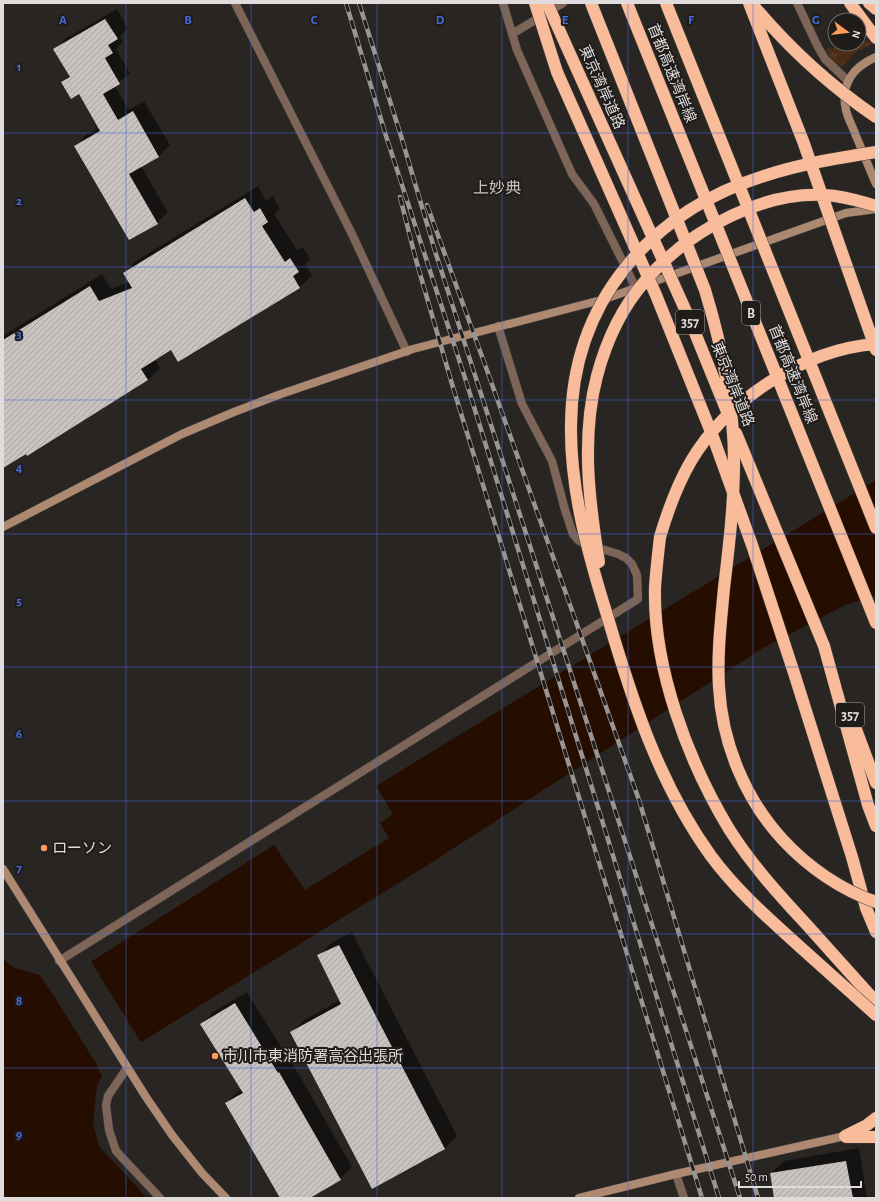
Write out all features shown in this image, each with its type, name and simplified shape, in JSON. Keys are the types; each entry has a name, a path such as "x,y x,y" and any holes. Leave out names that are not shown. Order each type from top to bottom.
{"highway":[{"path":"535,3 557,72 656,295 713,438 752,545 834,797 866,908 876,932"},
{"name":"東京湾岸道路","path":"547,3 689,318 824,646 876,783"},
{"path":"591,3 705,290 725,363 733,430 734,462 732,510 718,654 722,717 731,752 758,807 773,829 790,847 830,879 850,891 876,902"},
{"name":"首都高速湾岸線","path":"627,3 876,622"},
{"name":"首都高速湾岸線","path":"666,3 876,528"},
{"path":"750,3 803,57 876,118"},
{"path":"750,3 803,141 876,350"},
{"path":"850,3 876,38"},
{"path":"869,3 876,9"},
{"path":"876,152 786,169 761,176 724,191 691,210 651,240 628,263 609,289 591,323 576,371 572,398 571,424 572,451 578,500 590,555 610,628 650,747 683,813 712,857 732,882 760,910 876,1015"},
{"path":"629,684 602,576 591,510 588,476 589,422 592,399 604,353 617,323 632,298 646,280 667,259 697,235 730,217 760,205 786,198 805,196 835,196 864,202 876,208"},
{"path":"876,344 827,354 800,365 770,381 738,405 709,436 692,460 678,485 668,510 660,537 655,589 660,646 669,686 679,720 693,758 711,795 730,829 776,892 876,1002"},
{"path":"824,646 868,805 876,826"},
{"path":"845,1136 867,1125 876,1118"},
{"path":"845,1136 876,1137"}],"street":[{"path":"235,3 351,232 407,352"},
{"path":"503,3 517,50 572,174 594,204 636,288"},
{"path":"512,34 562,3"},
{"path":"796,3 818,47 826,59 848,81"},
{"path":"876,57 865,62 856,70 848,81 844,95 846,110 876,184"},
{"path":"3,527 136,457 208,423 280,394 407,352 498,326 597,301 846,213 876,208"},
{"path":"60,961 638,599 637,575 632,564 626,558 618,554 585,544 578,540 574,534 565,510 552,461 522,404 498,326"},
{"path":"3,869 120,1057 172,1135 202,1173 226,1198"},
{"path":"127,1068 108,1096 106,1105 109,1130 116,1151 160,1198"},
{"path":"579,1198 676,1174 845,1136"},
{"path":"676,1174 684,1198"}],"green space":[{"path":"867,41 876,42 867,46"},
{"path":"828,52 856,52 846,63 840,66 833,61"}],"shaded area":[{"path":"876,480 876,595 845,605 763,648 426,866 146,1039 97,1067 102,1076 97,1085 93,1123 99,1146 147,1198 3,1198 3,959 15,968 40,975 48,987 92,961 274,845 305,890 389,838 380,823 393,814 376,786"}],"pier":[{"path":"90,960 142,1044 99,1068 47,985"}],"building":[{"path":"105,19 118,39 108,45 113,53 105,58 120,84 103,94 118,120 133,111 159,157 129,174 158,224 129,240 74,146 100,131 79,94 71,99 61,82 70,77 53,49"},
{"path":"245,198 254,212 260,208 268,222 262,226 285,262 290,258 299,272 293,276 300,288 178,362 171,350 141,369 148,380 27,456 26,454 3,468 3,340 90,286 99,301 132,288 123,273"},
{"path":"339,945 445,1149 372,1189 290,1032 341,1004 317,955"},
{"path":"235,1003 278,1073 279,1072 341,1180 310,1198 280,1198 225,1103 243,1093 200,1024"},
{"path":"846,1161 853,1198 774,1198 770,1173"}],"railway":[{"path":"346,3 386,136 466,381 719,1198"},
{"path":"359,3 435,251 740,1198"},
{"path":"400,197 416,260 452,384 702,1198"},
{"path":"427,205 639,800 758,1198"}],"place":[{"name":"ローソン","path":"44,848"},
{"name":"市川市東消防署高谷出張所","path":"215,1056"}],"district":[{"name":"上妙典","path":"497,187"}]}
